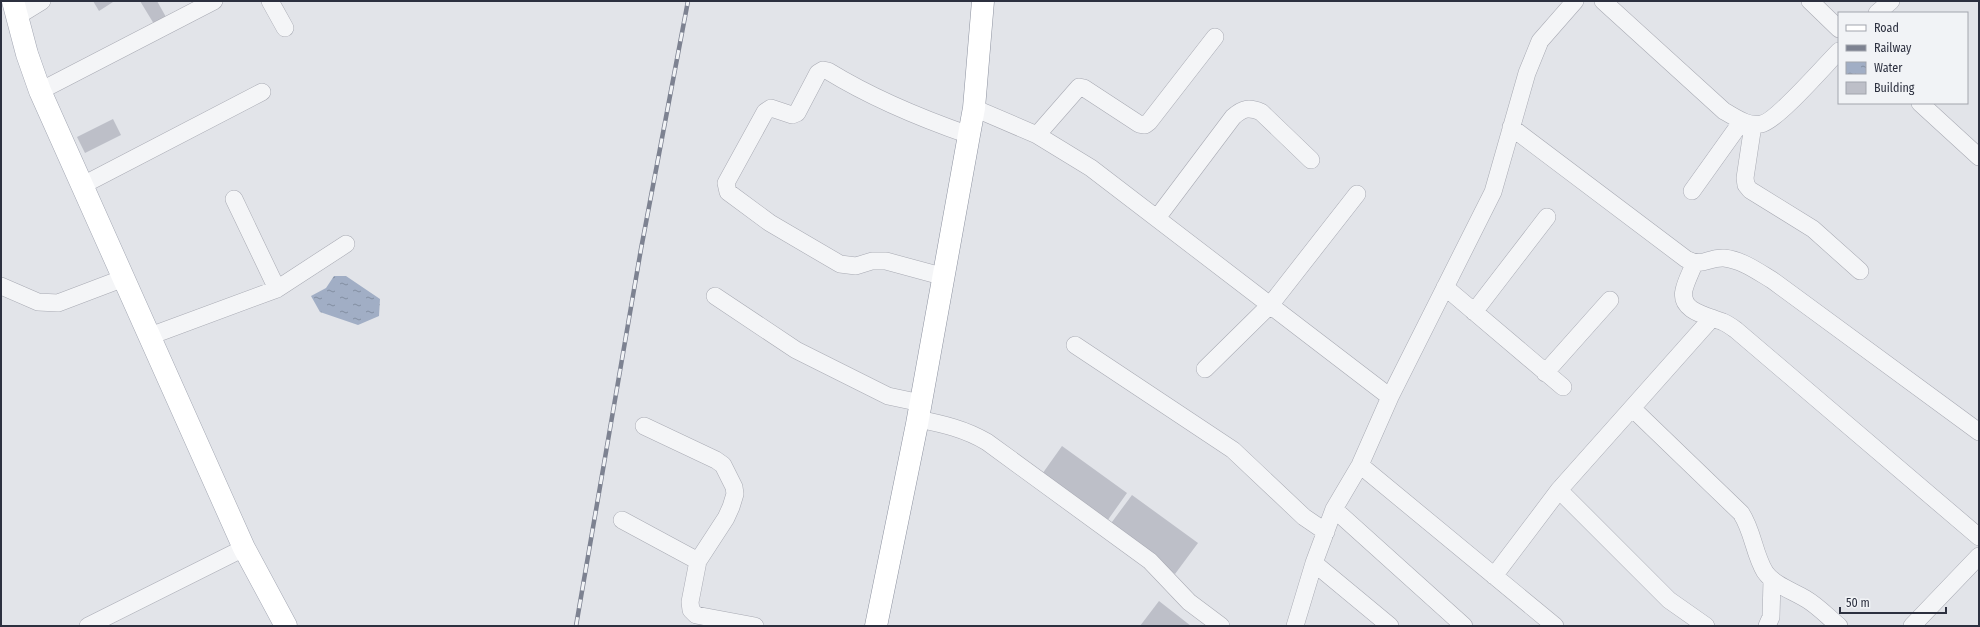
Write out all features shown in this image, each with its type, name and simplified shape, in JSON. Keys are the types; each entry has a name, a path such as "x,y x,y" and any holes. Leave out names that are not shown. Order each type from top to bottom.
{"main road":[{"path":"876,626 945,276 974,108 983,1"},
{"path":"15,9 40,90 244,548 286,626"}],"street":[{"path":"15,9 42,1"},
{"path":"40,90 214,1"},
{"path":"270,1 285,28"},
{"path":"1295,626 1314,562 1334,510 1360,465 1390,397 1493,192 1527,73 1540,41 1575,1"},
{"path":"1603,1 1724,111 1748,123 1762,124 1776,116 1838,52"},
{"path":"1810,1 1838,28"},
{"path":"1878,12 1891,1"},
{"path":"1037,135 1079,88 1084,88 1139,124 1149,122 1216,37"},
{"path":"945,276 886,261 872,261 856,266 840,264 770,223 728,192 726,183 765,112 771,108 792,115 798,113 818,73 823,70 828,71 855,88 922,119 969,135"},
{"path":"83,185 262,92"},
{"path":"1921,104 1979,157"},
{"path":"974,108 1037,135 1091,168 1271,304 1390,397"},
{"path":"1157,218 1233,117 1242,110 1251,108 1261,112 1311,160"},
{"path":"1692,191 1748,123"},
{"path":"1748,123 1745,178 1746,185 1750,190 1813,229 1860,271"},
{"path":"1511,127 1686,259 1694,264 1724,258 1749,266 1772,280 1979,432"},
{"path":"1205,369 1271,304 1357,194"},
{"path":"234,199 277,289"},
{"path":"1474,312 1547,217"},
{"path":"150,336 277,289 346,244"},
{"path":"1694,264 1684,291 1685,299 1697,313 1724,322 1736,330 1979,537"},
{"path":"1,286 38,302 58,303 124,278"},
{"path":"1446,287 1563,387"},
{"path":"715,296 802,353 919,411 971,433 987,442 1150,561 1189,602 1221,626"},
{"path":"1545,372 1610,300"},
{"path":"1494,576 1559,490 1712,318"},
{"path":"1075,345 1233,450 1304,517 1326,532"},
{"path":"1632,408 1741,513 1751,531 1754,544 1763,566 1772,580 1807,599 1839,626"},
{"path":"644,426 708,454 722,466 734,487 735,494 731,507 698,561 690,602 691,610 696,615 755,626"},
{"path":"1360,465 1555,626"},
{"path":"1559,490 1669,600 1706,626"},
{"path":"1334,510 1464,626"},
{"path":"622,520 698,561"},
{"path":"88,626 244,548"},
{"path":"1912,626 1979,556"},
{"path":"1314,562 1390,626"},
{"path":"1767,626 1771,617 1772,580"}],"water":[{"path":"334,276 346,276 380,299 379,316 358,325 320,312 311,296 326,288"}],"building":[{"path":"93,1 113,1 113,2 99,11"},
{"path":"140,1 157,1 166,17 154,24"},
{"path":"113,119 121,135 85,153 77,137"},
{"path":"1062,446 1127,493 1105,524 1040,477"},
{"path":"1132,495 1198,543 1175,574 1109,526"},
{"path":"1159,601 1191,626 1140,626"}],"railway":[{"path":"576,626 641,249 688,1"}]}
